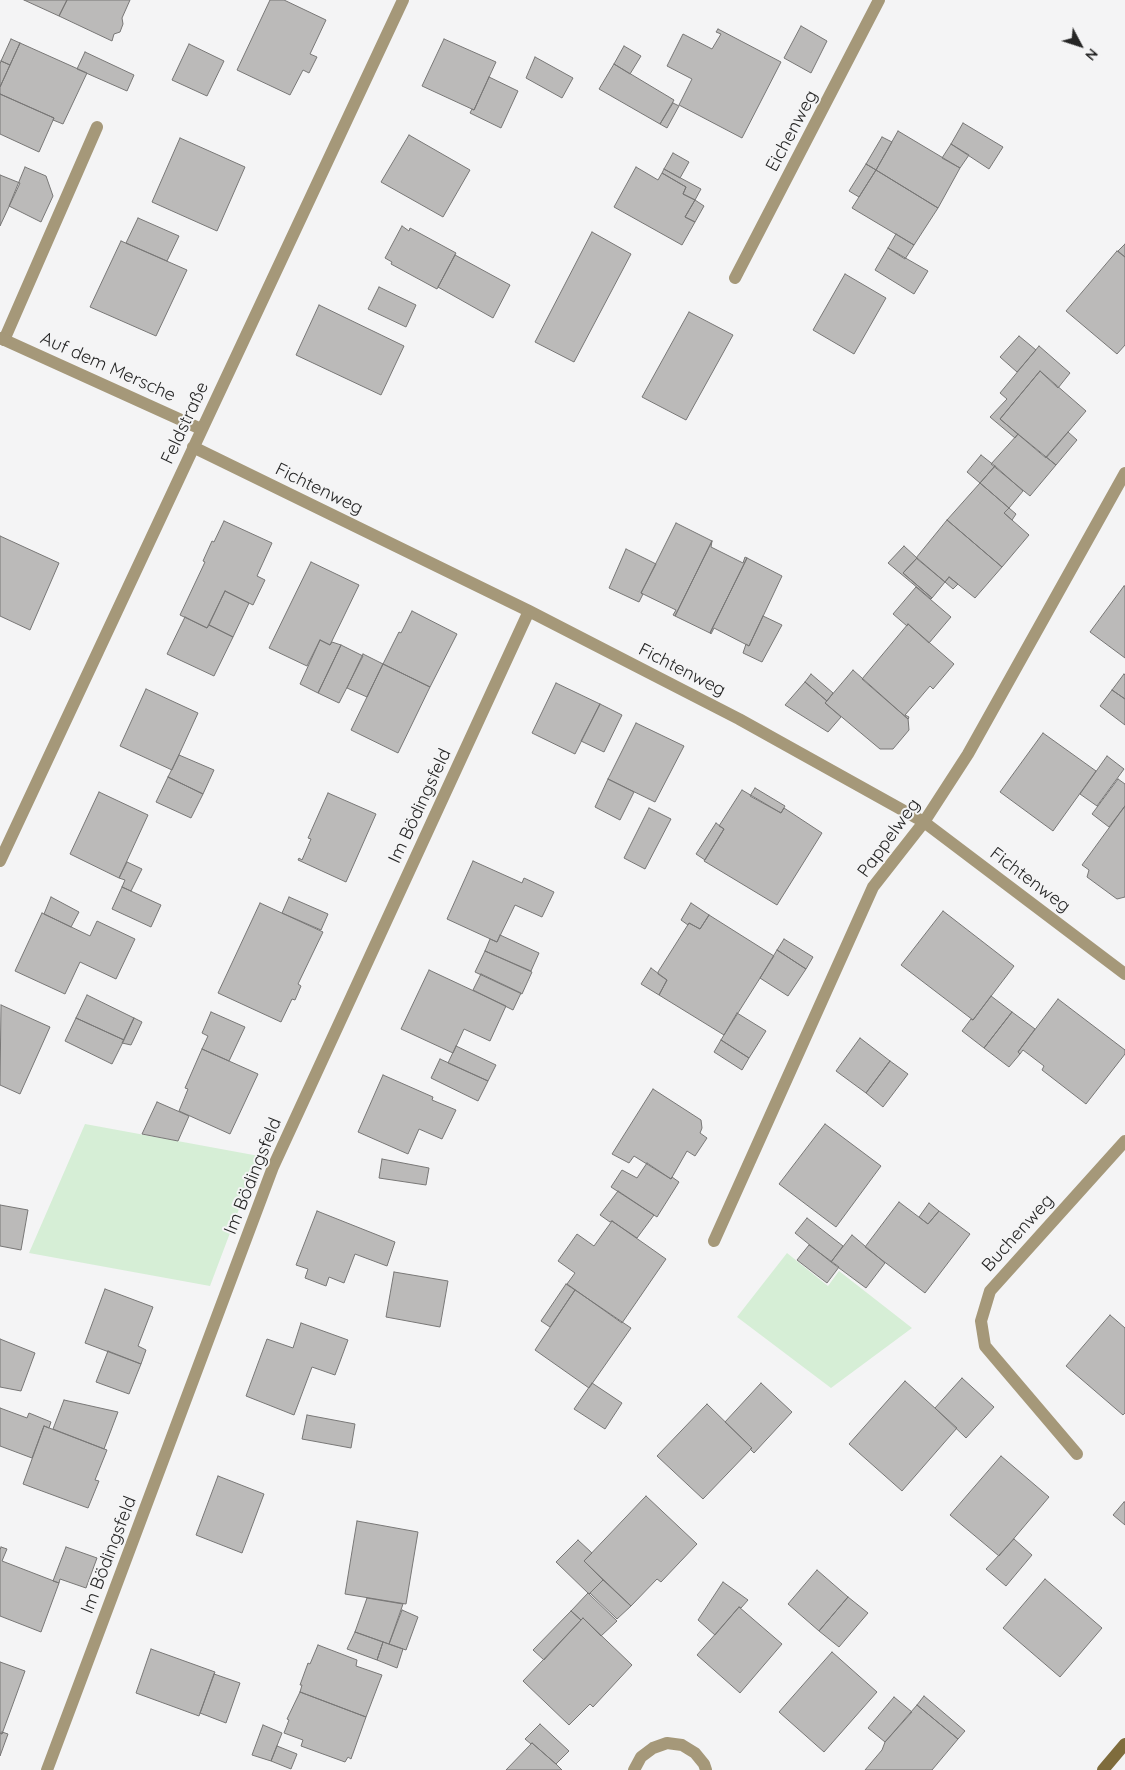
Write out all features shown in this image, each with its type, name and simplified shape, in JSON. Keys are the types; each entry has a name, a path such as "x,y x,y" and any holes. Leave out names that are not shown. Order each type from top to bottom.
{"main road":[{"path":"1103,1770 1125,1744"}],"street":[{"name":"Feldstraße","path":"0,861 403,0"},
{"name":"Eichenweg","path":"735,278 879,0"},
{"path":"2,339 97,127"},
{"name":"Auf dem Mersche","path":"2,339 201,429"},
{"name":"Fichtenweg","path":"193,448 529,611 739,719 924,822 1125,974"},
{"name":"Pappelweg","path":"714,1241 874,886 924,822 968,754 1125,473"},
{"name":"Im Bödingsfeld","path":"47,1770 273,1167 529,611"},
{"name":"Buchenweg","path":"1077,1454 985,1346 981,1322 990,1291 1125,1141"},
{"path":"634,1770 641,1757 653,1748 667,1743 682,1745 695,1753 704,1764 706,1770"}],"green space":[{"path":"85,1124 259,1156 210,1286 29,1253"},
{"path":"787,1253 828,1286 839,1271 912,1328 831,1388 737,1317"}],"building":[{"path":"24,0 67,0 59,16"},
{"path":"67,0 130,0 122,18 123,24 120,32 114,34 112,41 59,16"},
{"path":"270,0 284,0 326,20 310,54 317,57 309,73 303,70 290,95 237,70"},
{"path":"801,26 827,41 811,73 784,58"},
{"path":"718,29 781,62 742,138 679,105 692,79 667,66 683,34 712,49 721,34 716,32"},
{"path":"11,39 20,43 10,65 1,61"},
{"path":"444,39 496,62 474,110 422,86"},
{"path":"20,43 87,73 63,124 53,120 54,118 0,94 0,87"},
{"path":"189,44 224,61 207,96 172,80"},
{"path":"624,46 641,56 630,74 614,64"},
{"path":"85,52 134,75 127,91 77,69"},
{"path":"535,57 573,78 562,98 526,78"},
{"path":"1,61 10,65 0,87 0,64"},
{"path":"614,64 674,100 660,124 599,89"},
{"path":"489,77 518,91 501,128 470,113 472,109 474,110"},
{"path":"0,94 54,118 39,152 0,134"},
{"path":"673,103 679,106 667,128 660,124"},
{"path":"963,123 1003,147 989,169 951,144"},
{"path":"898,131 960,168 938,208 876,170"},
{"path":"409,135 470,170 443,217 381,182"},
{"path":"882,137 892,142 876,170 866,164"},
{"path":"180,138 245,167 217,231 152,202"},
{"path":"951,144 969,155 960,168 942,158"},
{"path":"673,153 689,162 680,178 664,169"},
{"path":"866,164 876,170 859,197 849,191"},
{"path":"25,167 46,176 53,196 41,222 9,206"},
{"path":"636,167 658,180 662,173 686,187 683,194 695,200 685,217 695,222 682,245 614,207"},
{"path":"664,169 701,189 695,200 683,194 686,187 662,173"},
{"path":"876,170 938,208 914,245 852,208"},
{"path":"0,175 20,183 0,226"},
{"path":"695,200 704,206 695,222 685,217"},
{"path":"138,218 179,236 167,261 126,243"},
{"path":"402,226 409,231 410,228 456,253 437,289 391,264 392,262 385,258"},
{"path":"592,232 631,254 574,362 535,342"},
{"path":"896,234 914,245 905,259 888,248"},
{"path":"121,241 187,270 156,336 90,307"},
{"path":"1125,244 1125,257 1118,251"},
{"path":"888,248 928,271 914,294 875,270"},
{"path":"1117,251 1125,257 1125,345 1117,354 1066,311"},
{"path":"455,255 510,285 493,318 438,287"},
{"path":"845,274 886,298 854,354 813,330"},
{"path":"379,287 416,305 406,327 368,309"},
{"path":"319,305 404,346 381,395 296,355"},
{"path":"689,312 733,335 686,420 642,397"},
{"path":"1019,336 1036,350 1017,372 1000,357"},
{"path":"1039,346 1070,373 1058,388 1040,371 1000,419 1018,434 1015,438 990,417 1007,399 1000,393"},
{"path":"1040,371 1086,411 1046,458 1000,419"},
{"path":"1068,432 1077,440 1056,465 1046,457"},
{"path":"1018,434 1056,465 1030,496 991,464"},
{"path":"981,455 995,466 980,483 967,472"},
{"path":"995,466 1023,491 1009,508 980,483"},
{"path":"980,483 1009,508 1004,513 1029,535 1002,567 947,520"},
{"path":"1009,508 1016,514 1012,520 1004,513"},
{"path":"947,520 1002,567 975,598 949,577 945,582 916,558"},
{"path":"224,521 272,543 257,576 265,580 253,605 225,591 207,628 180,615 205,562 203,561 212,541 214,542"},
{"path":"676,523 712,541 675,616 673,615 676,610 641,593"},
{"path":"0,536 59,563 30,630 0,616"},
{"path":"712,541 711,547 743,563 745,557 747,558 710,633 675,616"},
{"path":"904,546 917,558 903,573 931,599 888,563"},
{"path":"626,549 656,564 641,593 643,594 639,602 609,588"},
{"path":"747,558 782,576 749,646 714,628 710,633"},
{"path":"917,558 945,582 932,598 903,573"},
{"path":"311,562 359,585 330,645 320,640 307,666 269,648"},
{"path":"949,577 958,584 953,589 945,582"},
{"path":"1125,586 1125,658 1090,632"},
{"path":"916,587 951,617 929,643 908,624 907,626 893,614"},
{"path":"225,591 249,603 233,637 209,625"},
{"path":"412,611 457,634 430,687 383,664"},
{"path":"763,616 782,625 762,662 743,653 746,644 749,646"},
{"path":"185,617 207,628 209,625 233,637 214,676 167,654"},
{"path":"908,624 954,664 933,689 930,686 905,715 909,717 908,719 862,679"},
{"path":"320,640 330,645 332,642 341,645 318,693 300,684"},
{"path":"341,645 363,656 339,703 318,693"},
{"path":"363,654 383,664 367,697 347,688"},
{"path":"383,664 430,687 398,753 351,730"},
{"path":"853,670 908,718 909,730 893,749 880,749 825,703"},
{"path":"811,674 833,693 827,701 805,682"},
{"path":"1125,675 1125,699 1112,690"},
{"path":"805,682 827,701 825,703 841,717 828,732 785,705"},
{"path":"556,683 600,704 575,754 532,733"},
{"path":"146,689 198,713 172,770 120,746"},
{"path":"1112,690 1125,699 1125,725 1100,706"},
{"path":"600,704 622,715 604,752 581,741"},
{"path":"636,723 684,746 655,802 608,779"},
{"path":"1043,733 1096,771 1053,831 1000,792"},
{"path":"179,755 214,770 203,794 168,777"},
{"path":"1107,756 1124,769 1097,806 1080,794"},
{"path":"168,777 203,794 191,818 156,802"},
{"path":"608,779 634,792 620,820 595,807"},
{"path":"1118,779 1125,784 1125,806 1109,827 1092,814"},
{"path":"755,788 785,806 781,813 750,796"},
{"path":"742,790 781,813 784,808 822,833 777,905 704,861 724,829 719,826"},
{"path":"99,792 148,815 119,878 70,854"},
{"path":"328,793 376,814 346,882 298,860 299,858 302,860 311,839 308,838"},
{"path":"1125,806 1125,897 1117,899 1087,877 1089,870 1082,865"},
{"path":"649,808 671,819 645,869 624,858"},
{"path":"716,823 724,829 705,860 696,854"},
{"path":"473,861 522,883 524,878 554,892 542,917 515,905 497,942 447,919"},
{"path":"127,862 142,869 131,891 122,887 125,880 119,878"},
{"path":"122,887 161,905 151,927 112,909"},
{"path":"51,897 79,912 71,927 44,914"},
{"path":"289,897 328,914 321,930 282,913"},
{"path":"260,903 323,932 298,984 301,986 295,1000 292,999 281,1022 218,993"},
{"path":"691,903 709,915 700,929 689,923 688,925 681,920"},
{"path":"943,911 1014,966 973,1020 901,965"},
{"path":"42,913 90,936 97,921 135,939 116,979 80,962 65,994 15,971"},
{"path":"709,915 774,956 724,1035 659,995 667,980 658,972 689,923 700,929"},
{"path":"500,935 539,953 531,971 485,951 490,939 497,942"},
{"path":"784,939 813,957 806,969 777,950"},
{"path":"777,950 806,969 788,996 760,978"},
{"path":"485,951 532,972 522,994 475,972"},
{"path":"651,968 667,980 659,995 641,984"},
{"path":"429,970 506,1006 490,1041 464,1029 453,1053 401,1029"},
{"path":"481,974 521,993 513,1010 473,990"},
{"path":"87,995 134,1018 124,1040 76,1018"},
{"path":"991,996 1012,1012 984,1048 962,1031"},
{"path":"1058,999 1125,1050 1125,1054 1086,1104 1042,1070 1044,1066 1023,1050 1020,1054 1018,1052"},
{"path":"1,1005 50,1027 20,1094 0,1085"},
{"path":"211,1012 245,1027 229,1061 202,1049 208,1036 202,1033"},
{"path":"1012,1012 1035,1029 1018,1052 1020,1054 1009,1067 984,1048"},
{"path":"737,1013 766,1031 749,1058 721,1040"},
{"path":"76,1018 124,1040 112,1064 65,1041"},
{"path":"134,1018 142,1022 131,1045 122,1043"},
{"path":"860,1038 890,1061 866,1093 836,1071"},
{"path":"721,1040 749,1058 742,1070 714,1052"},
{"path":"456,1046 496,1065 488,1081 448,1063"},
{"path":"202,1049 258,1074 230,1134 179,1111 188,1089 185,1088"},
{"path":"440,1059 488,1081 478,1101 431,1078"},
{"path":"890,1061 908,1074 883,1107 866,1093"},
{"path":"383,1075 433,1097 432,1100 456,1110 442,1139 419,1129 408,1154 358,1132"},
{"path":"653,1089 701,1120 702,1128 700,1133 707,1138 695,1156 687,1151 671,1179 634,1156 629,1163 612,1154"},
{"path":"157,1102 189,1116 178,1141 142,1134"},
{"path":"825,1124 881,1166 836,1227 779,1184"},
{"path":"382,1159 429,1168 426,1185 379,1178"},
{"path":"647,1163 671,1179 672,1177 679,1182 657,1217 611,1187 622,1170 637,1178"},
{"path":"618,1191 654,1215 637,1238 600,1215"},
{"path":"899,1202 928,1224 939,1211 970,1234 925,1293 865,1247"},
{"path":"929,1203 939,1211 928,1224 919,1217"},
{"path":"0,1205 28,1210 21,1250 0,1246"},
{"path":"317,1211 395,1242 387,1266 355,1254 344,1283 329,1277 326,1286 305,1278 308,1269 296,1265"},
{"path":"807,1218 843,1246 831,1262 795,1233"},
{"path":"612,1221 666,1259 622,1323 567,1284 575,1273 558,1261 577,1234 594,1246"},
{"path":"852,1235 885,1263 866,1288 831,1262"},
{"path":"809,1245 839,1267 827,1283 797,1260"},
{"path":"394,1272 448,1281 440,1327 386,1317"},
{"path":"566,1284 575,1290 550,1327 541,1321"},
{"path":"105,1289 153,1307 138,1346 146,1350 141,1364 85,1343"},
{"path":"575,1290 631,1328 589,1388 535,1350"},
{"path":"1110,1315 1125,1328 1125,1413 1123,1415 1066,1366"},
{"path":"301,1323 348,1340 335,1375 312,1367 294,1415 246,1396 267,1339 293,1348"},
{"path":"0,1339 35,1353 21,1391 0,1387"},
{"path":"108,1351 141,1364 129,1394 96,1382"},
{"path":"962,1378 994,1407 966,1438 935,1408"},
{"path":"905,1381 957,1428 902,1491 849,1444"},
{"path":"592,1383 622,1403 605,1429 574,1409"},
{"path":"761,1383 792,1412 754,1453 750,1449 752,1448 725,1422"},
{"path":"64,1400 118,1412 104,1449 53,1429"},
{"path":"707,1404 752,1448 703,1499 657,1456"},
{"path":"0,1408 27,1418 29,1413 51,1422 49,1428 44,1426 32,1458 0,1446"},
{"path":"307,1415 355,1424 351,1448 302,1439"},
{"path":"44,1426 107,1450 95,1480 99,1481 88,1508 23,1484"},
{"path":"1001,1456 1049,1497 999,1556 950,1515"},
{"path":"218,1476 264,1494 242,1553 196,1535"},
{"path":"646,1496 697,1544 661,1582 657,1579 631,1606 584,1561"},
{"path":"1125,1502 1125,1525 1113,1515"},
{"path":"357,1521 418,1532 406,1604 345,1594"},
{"path":"1014,1539 1032,1555 1006,1586 986,1569"},
{"path":"578,1540 592,1553 584,1561 603,1580 589,1594 556,1562"},
{"path":"1,1547 7,1549 2,1561 59,1583 41,1632 0,1616"},
{"path":"66,1547 97,1558 86,1588 60,1579 59,1583 53,1581"},
{"path":"817,1570 848,1597 819,1631 788,1604"},
{"path":"1045,1579 1102,1628 1060,1677 1003,1628"},
{"path":"603,1580 631,1606 617,1619 590,1593"},
{"path":"723,1582 748,1600 741,1608 739,1607 715,1635 698,1620"},
{"path":"588,1593 617,1621 601,1636 583,1618 581,1620 571,1611"},
{"path":"848,1597 868,1613 839,1647 819,1631"},
{"path":"367,1598 403,1604 389,1644 355,1632"},
{"path":"739,1607 782,1644 740,1693 697,1655"},
{"path":"402,1610 418,1617 406,1650 389,1644"},
{"path":"571,1611 581,1620 544,1660 533,1650"},
{"path":"583,1618 632,1665 593,1707 590,1704 569,1725 523,1681"},
{"path":"355,1632 383,1642 377,1660 347,1649"},
{"path":"383,1642 403,1649 397,1668 377,1660"},
{"path":"318,1645 357,1660 356,1666 382,1675 366,1717 300,1692 302,1685 300,1685 308,1663 310,1664"},
{"path":"151,1649 215,1672 199,1716 136,1693"},
{"path":"832,1652 877,1692 824,1752 779,1712"},
{"path":"0,1662 25,1671 2,1734 0,1733"},
{"path":"214,1674 240,1683 226,1723 200,1713"},
{"path":"300,1692 366,1717 351,1759 348,1757 345,1762 301,1746 303,1740 284,1733 289,1720 287,1719"},
{"path":"924,1696 965,1731 958,1739 917,1705"},
{"path":"894,1697 912,1712 885,1742 868,1728"},
{"path":"917,1705 958,1739 932,1770 865,1770 882,1750 885,1742"},
{"path":"540,1724 569,1751 556,1764 525,1739"},
{"path":"263,1725 282,1733 271,1761 252,1755"},
{"path":"2,1732 8,1734 0,1756 0,1733 2,1734"},
{"path":"532,1743 556,1764 562,1770 506,1770"},
{"path":"277,1746 297,1754 291,1769 271,1761"}]}
